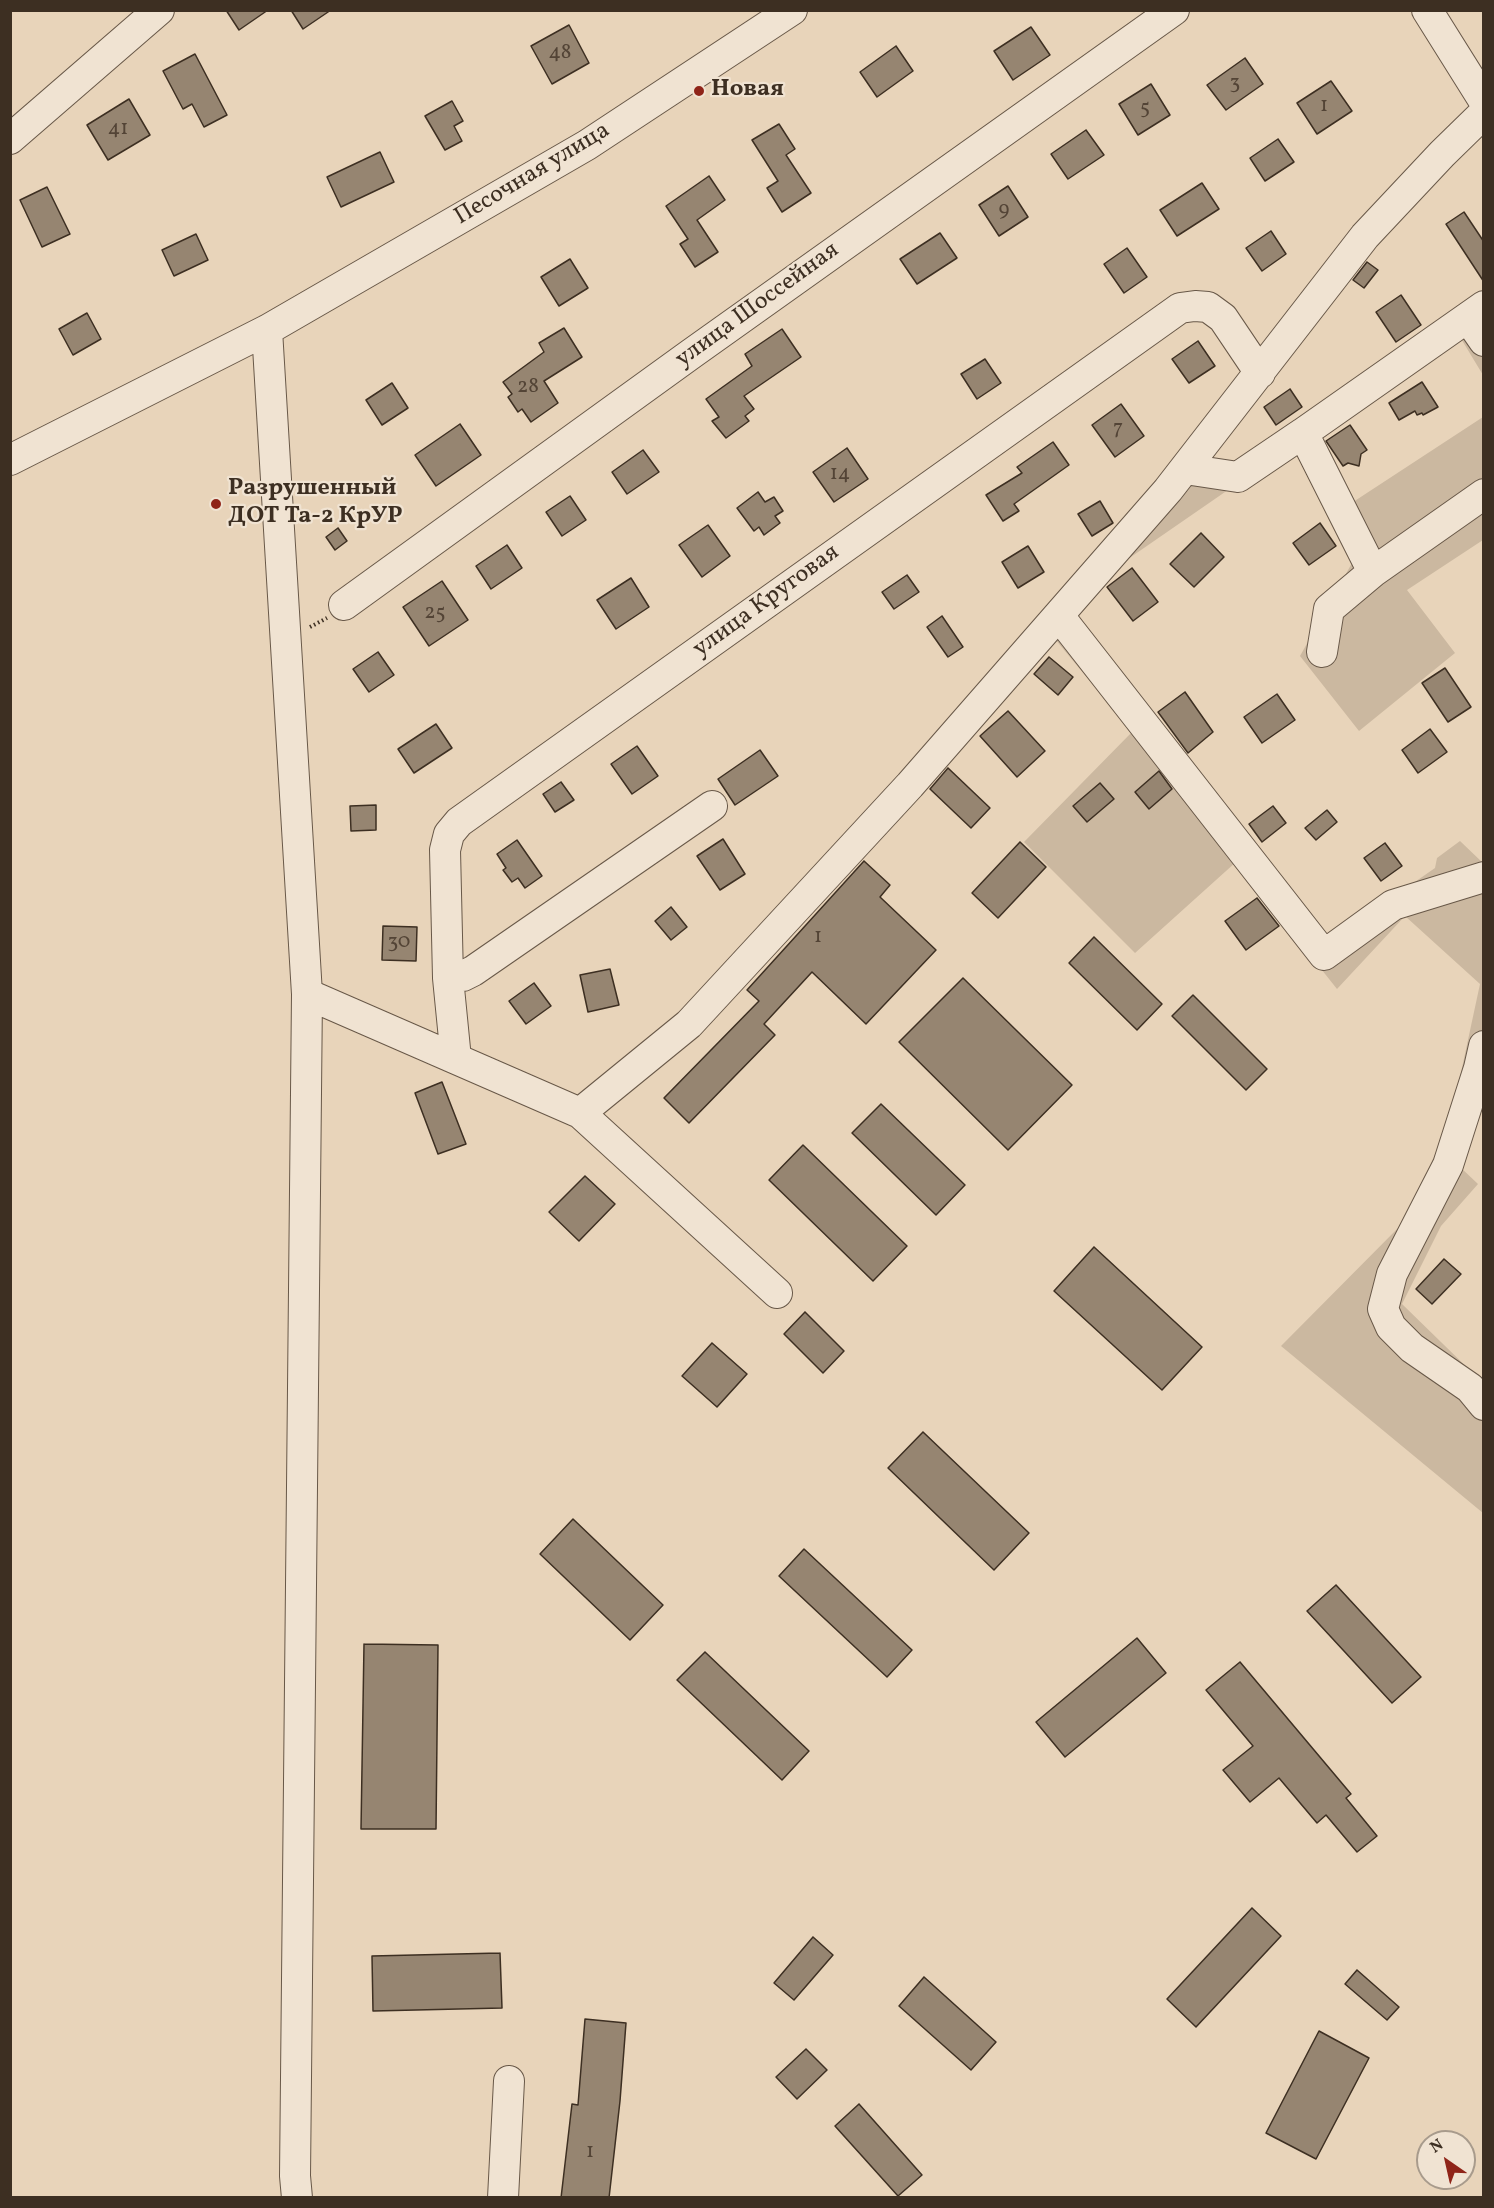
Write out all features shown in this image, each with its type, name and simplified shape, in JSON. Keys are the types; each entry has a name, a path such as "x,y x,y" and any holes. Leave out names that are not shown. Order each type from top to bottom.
{"street":[{"path":"10,139 159,10"},
{"name":"Песочная улица","path":"10,460 267,330 587,145 792,10"},
{"name":"улица Шоссейная","path":"344,605 1174,10"},
{"path":"1427,10 1484,101"},
{"path":"580,1113 689,1024 910,785 1185,469 1365,236 1484,113"},
{"name":"улица Круговая","path":"456,1059 448,978 445,850 449,834 459,822 1179,308 1195,306 1208,308 1223,318 1260,373"},
{"path":"1185,469 1238,477 1478,321"},
{"path":"267,330 307,994 295,2176 297,2198"},
{"path":"1304,434 1373,572"},
{"path":"1322,652 1329,609 1373,572 1484,494"},
{"path":"1059,616 1324,955 1393,905 1484,877"},
{"path":"448,978 473,972 712,806"},
{"path":"307,994 580,1113 777,1293"},
{"path":"1484,1046 1448,1165 1392,1274 1383,1309 1391,1327 1412,1348 1470,1389 1484,1405"},
{"path":"503,2198 509,2081"}],"path":[{"path":"286,641 344,605"}],"shaded area":[{"path":"1483,297 1483,375 1460,337 1312,434 1347,506 1483,417 1483,540 1407,590 1455,653 1359,731 1300,656 1352,563 1295,451 1225,492 1128,559 1201,467 1228,473"},
{"path":"1073,617 1327,935 1340,934 1435,868 1437,858 1460,841 1483,863 1483,1054 1459,1166 1478,1184 1441,1226 1402,1304 1483,1383 1483,1513 1281,1346 1405,1221 1451,1119 1480,984 1405,916 1337,989 1236,862 1135,953 1024,842 1132,732 1055,639"}],"building":[{"path":"226,10 268,10 239,30"},
{"path":"291,10 331,10 303,29"},
{"path":"569,25 589,63 552,84 531,46"},
{"path":"1031,27 1050,55 1013,80 994,51"},
{"path":"896,46 913,71 877,97 860,72"},
{"path":"195,54 227,115 204,127 192,104 183,109 163,71"},
{"path":"1245,58 1263,84 1226,110 1207,85"},
{"path":"1331,81 1352,111 1317,134 1297,103"},
{"path":"1151,84 1170,115 1138,135 1119,104"},
{"path":"129,99 150,135 108,160 87,125"},
{"path":"452,101 463,121 454,126 462,141 445,150 425,116"},
{"path":"779,124 795,149 786,155 811,193 782,212 767,188 778,181 752,140"},
{"path":"1086,130 1104,155 1068,179 1051,154"},
{"path":"1278,139 1294,162 1265,181 1250,158"},
{"path":"380,152 394,182 341,207 327,177"},
{"path":"709,176 725,200 697,220 718,252 695,267 680,244 688,239 666,206"},
{"path":"1202,183 1219,209 1177,236 1160,210"},
{"path":"1008,186 1028,217 999,236 979,205"},
{"path":"47,187 70,234 42,247 20,200"},
{"path":"1464,212 1484,242 1484,282 1446,224"},
{"path":"1271,231 1286,254 1262,271 1246,248"},
{"path":"940,233 957,258 917,284 900,259"},
{"path":"196,234 208,260 174,276 162,250"},
{"path":"1127,248 1147,277 1124,293 1104,264"},
{"path":"570,259 588,288 559,306 541,277"},
{"path":"1367,262 1378,270 1364,288 1353,280"},
{"path":"1401,295 1421,325 1396,342 1376,312"},
{"path":"87,313 101,339 73,355 59,329"},
{"path":"564,328 582,357 544,381 558,403 531,422 522,409 518,412 508,397 512,394 503,382 544,352 539,343"},
{"path":"782,329 801,357 744,396 754,409 745,416 749,421 726,438 712,421 719,417 706,399 752,366 745,354"},
{"path":"1198,341 1215,366 1189,383 1172,359"},
{"path":"985,359 1001,383 977,399 961,374"},
{"path":"1422,382 1438,407 1423,415 1422,413 1417,415 1415,411 1399,420 1389,403"},
{"path":"392,383 408,408 382,425 366,400"},
{"path":"1290,389 1302,407 1276,425 1264,407"},
{"path":"1121,404 1144,436 1115,457 1092,425"},
{"path":"460,424 481,455 436,486 415,455"},
{"path":"1350,425 1367,450 1361,454 1359,466 1348,463 1343,466 1326,441"},
{"path":"1053,442 1069,465 1014,504 1019,511 1003,521 986,495 1022,473 1017,467"},
{"path":"847,448 868,479 834,502 813,472"},
{"path":"643,450 659,472 627,494 612,472"},
{"path":"758,492 765,502 774,497 783,511 775,516 780,523 764,535 759,527 754,531 737,508"},
{"path":"570,496 586,520 562,536 546,512"},
{"path":"1100,501 1113,523 1092,536 1078,514"},
{"path":"1320,523 1336,546 1309,565 1293,543"},
{"path":"708,525 730,556 702,577 679,545"},
{"path":"338,528 347,541 335,550 326,537"},
{"path":"1201,533 1224,557 1194,587 1170,564"},
{"path":"507,545 522,568 491,589 476,566"},
{"path":"1028,546 1044,572 1018,588 1002,562"},
{"path":"1132,568 1158,602 1133,621 1107,587"},
{"path":"907,575 919,592 894,609 882,592"},
{"path":"631,578 649,607 616,629 597,600"},
{"path":"442,581 468,620 429,646 403,607"},
{"path":"942,616 963,647 948,657 927,627"},
{"path":"378,652 394,675 369,692 353,669"},
{"path":"1049,657 1073,677 1058,695 1034,674"},
{"path":"1445,668 1471,707 1448,722 1422,683"},
{"path":"1185,692 1213,732 1188,753 1158,712"},
{"path":"1277,694 1295,720 1262,743 1244,717"},
{"path":"1008,711 1045,751 1017,777 980,736"},
{"path":"436,724 452,748 414,773 398,749"},
{"path":"1430,729 1447,752 1418,773 1402,750"},
{"path":"637,746 658,776 632,794 611,764"},
{"path":"760,750 778,776 735,805 718,779"},
{"path":"948,768 990,808 971,828 930,789"},
{"path":"1159,771 1172,789 1149,809 1135,792"},
{"path":"561,782 574,800 555,812 543,794"},
{"path":"1100,783 1114,799 1087,822 1073,806"},
{"path":"376,805 376,830 351,831 350,806"},
{"path":"1273,806 1286,823 1262,842 1249,824"},
{"path":"1327,810 1337,822 1316,840 1305,828"},
{"path":"723,839 745,874 720,890 697,856"},
{"path":"517,840 542,876 525,888 518,878 512,882 503,870 506,868 497,854"},
{"path":"1020,842 1046,867 998,918 972,893"},
{"path":"1385,843 1402,866 1381,881 1364,858"},
{"path":"864,861 890,885 880,897 936,950 866,1024 812,972 764,1024 775,1035 689,1123 664,1098 759,1001 747,990"},
{"path":"1257,898 1279,926 1246,950 1225,921"},
{"path":"671,907 687,927 671,940 655,921"},
{"path":"383,926 417,927 416,961 382,960"},
{"path":"1094,937 1162,1004 1137,1030 1069,963"},
{"path":"610,969 619,1005 588,1012 580,975"},
{"path":"963,978 1072,1085 1008,1150 899,1042"},
{"path":"534,983 551,1006 526,1024 509,1001"},
{"path":"1193,995 1267,1069 1246,1090 1172,1016"},
{"path":"442,1082 466,1144 438,1154 415,1093"},
{"path":"881,1104 965,1185 936,1215 852,1133"},
{"path":"803,1145 907,1246 873,1281 769,1180"},
{"path":"585,1176 615,1204 579,1241 549,1212"},
{"path":"1094,1247 1202,1347 1162,1390 1054,1291"},
{"path":"1444,1259 1461,1274 1432,1304 1416,1289"},
{"path":"805,1312 844,1351 823,1373 784,1334"},
{"path":"712,1343 747,1374 717,1407 682,1376"},
{"path":"923,1432 1029,1533 994,1570 888,1468"},
{"path":"573,1519 663,1605 630,1640 540,1554"},
{"path":"804,1549 912,1650 887,1677 779,1576"},
{"path":"1336,1585 1421,1677 1392,1703 1307,1611"},
{"path":"1137,1638 1166,1673 1065,1757 1036,1722"},
{"path":"364,1644 438,1645 436,1829 361,1829"},
{"path":"705,1652 809,1751 782,1780 677,1680"},
{"path":"1240,1662 1351,1794 1346,1798 1377,1836 1357,1852 1326,1815 1317,1823 1279,1778 1250,1802 1223,1770 1253,1746 1206,1690"},
{"path":"1252,1908 1281,1936 1196,2027 1167,1999"},
{"path":"813,1937 833,1955 794,2000 774,1983"},
{"path":"500,1953 502,2008 373,2011 372,1956"},
{"path":"1357,1970 1399,2007 1387,2020 1345,1984"},
{"path":"924,1977 996,2042 971,2070 899,2006"},
{"path":"585,2019 626,2023 609,2198 561,2198 572,2104 578,2105"},
{"path":"1319,2031 1369,2058 1316,2159 1266,2133"},
{"path":"806,2049 827,2070 797,2099 776,2077"},
{"path":"859,2104 922,2175 898,2196 835,2126"}],"place":[{"name":"Новая","path":"699,91"},
{"name":"Разрушенный ДОТ Та-2 КрУР","path":"216,504"}]}
